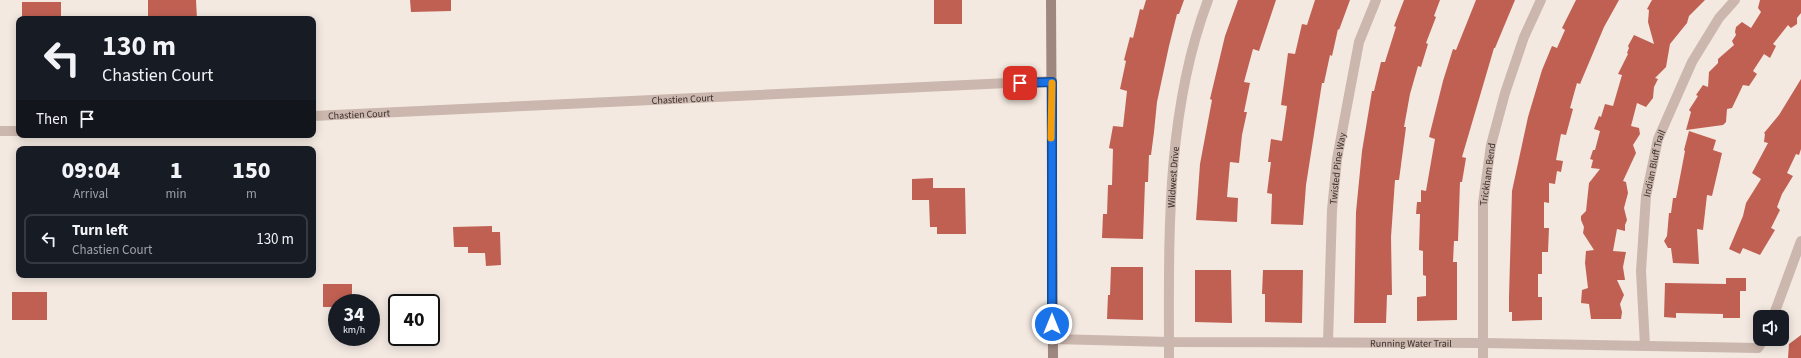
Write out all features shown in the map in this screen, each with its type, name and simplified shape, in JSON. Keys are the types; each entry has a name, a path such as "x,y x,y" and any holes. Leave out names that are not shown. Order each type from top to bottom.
{"street":[{"path":"1051,0 1053,358"},
{"name":"Wildwest Drive","path":"1169,358 1170,214 1173,167 1187,72 1200,21 1208,0"},
{"name":"Twisted Pine Way","path":"1328,342 1332,210 1337,159 1359,42 1376,0"},
{"name":"Trickham Bend","path":"1483,358 1483,204 1491,145 1504,93 1524,37 1541,0"},
{"name":"Indian Bluff Trail","path":"1645,346 1641,271 1642,248 1646,196 1658,140 1692,62 1719,18 1735,0"},
{"name":"Chastien Court","path":"316,116 1052,82"},
{"path":"0,131 16,131"},
{"path":"1776,310 1801,241"},
{"name":"Running Water Trail","path":"1052,339 1169,342 1483,343 1758,348 1759,346"}],"building":[{"path":"148,0 196,0 197,16 148,16"},
{"path":"410,0 451,0 451,11 411,12"},
{"path":"934,0 962,0 962,24 934,24"},
{"path":"1146,0 1184,0 1179,14 1177,14 1157,102 1151,155 1149,155 1148,182 1145,182 1143,239 1102,238 1103,214 1107,214 1108,185 1112,185 1113,149 1109,148 1113,126 1123,127 1127,91 1120,89 1126,61 1124,60 1130,37 1133,38 1140,9 1143,10"},
{"path":"1238,0 1276,0 1259,51 1253,49 1244,82 1250,83 1244,112 1247,112 1242,135 1239,163 1230,162 1227,197 1238,198 1237,222 1196,220 1200,164 1212,100 1210,99 1225,36"},
{"path":"1315,0 1350,0 1339,30 1338,29 1332,56 1330,55 1324,83 1322,83 1306,185 1303,225 1271,224 1272,194 1267,193 1271,162 1268,162 1271,139 1282,141 1287,106 1281,105 1288,53 1295,54 1302,24 1307,25"},
{"path":"1404,0 1440,0 1434,16 1436,17 1426,43 1428,44 1421,67 1418,66 1410,94 1404,127 1406,127 1399,180 1395,180 1391,237 1392,295 1387,295 1386,323 1354,323 1356,212 1362,151 1372,91 1374,91 1381,62 1385,62 1396,27 1394,26"},
{"path":"1476,0 1515,0 1494,48 1462,157 1466,158 1462,182 1460,182 1458,241 1454,241 1453,262 1457,262 1457,320 1417,321 1417,297 1426,296 1426,276 1423,275 1423,251 1419,250 1420,214 1416,214 1417,202 1421,202 1421,190 1426,191 1435,139 1429,137 1443,81 1453,49 1456,50"},
{"path":"1576,0 1619,0 1604,27 1580,84 1577,83 1570,108 1573,109 1566,135 1561,134 1556,160 1563,161 1561,172 1557,171 1555,184 1549,183 1549,203 1544,202 1544,228 1549,228 1548,252 1542,252 1542,274 1538,274 1538,297 1542,297 1542,320 1512,321 1512,312 1509,312 1509,297 1512,191 1528,117 1542,70 1552,46 1557,48 1565,30 1562,28"},
{"path":"1652,0 1705,0 1689,16 1687,23 1670,44 1666,67 1655,78 1658,79 1654,87 1653,98 1646,107 1637,103 1631,126 1639,128 1640,134 1633,145 1636,153 1623,181 1626,182 1628,193 1624,208 1627,220 1625,231 1617,229 1613,251 1626,252 1623,267 1625,280 1617,280 1624,295 1620,304 1622,312 1621,319 1591,319 1589,304 1581,303 1582,290 1588,288 1585,263 1586,251 1594,250 1583,233 1584,227 1581,216 1586,211 1589,183 1600,169 1591,168 1593,160 1590,159 1593,150 1595,150 1600,131 1594,129 1599,116 1601,117 1605,104 1613,106 1622,75 1618,74 1628,54 1628,46 1634,35 1654,44 1648,22 1649,10 1647,9"},
{"path":"1760,0 1801,0 1801,13 1797,18 1797,24 1791,28 1788,25 1773,44 1776,46 1770,58 1764,54 1753,71 1757,74 1749,86 1743,85 1732,108 1727,109 1726,122 1723,125 1686,130 1691,112 1689,110 1698,96 1696,95 1703,85 1708,87 1709,72 1718,63 1718,59 1734,45 1732,41 1736,35 1736,27 1742,22 1751,28 1761,12 1758,8"},
{"path":"22,2 61,2 61,16 22,16"},
{"path":"1801,79 1801,149 1799,155 1796,154 1787,173 1793,176 1782,194 1777,207 1780,210 1771,228 1775,230 1760,255 1743,248 1740,254 1729,249 1743,216 1746,203 1761,179 1752,173 1768,143 1764,142 1764,133 1779,115"},
{"path":"1689,131 1716,140 1713,150 1722,153 1712,196 1707,195 1703,230 1697,229 1699,264 1673,263 1671,248 1668,248 1664,241 1667,236 1669,213 1671,213 1673,198 1676,198 1684,150"},
{"path":"933,178 933,188 965,188 966,234 937,234 937,227 930,227 929,200 912,200 912,179"},
{"path":"492,226 492,232 500,232 501,265 486,266 485,253 468,253 468,247 454,247 453,227"},
{"path":"1111,267 1143,267 1143,320 1107,319"},
{"path":"1195,270 1231,270 1232,323 1195,322"},
{"path":"1263,270 1303,270 1302,323 1265,322 1265,294 1262,294"},
{"path":"1726,278 1746,278 1746,291 1740,291 1740,318 1723,318 1723,314 1676,313 1676,318 1664,317 1665,283 1726,284"},
{"path":"323,284 352,284 352,294 328,294 328,307 323,307"},
{"path":"12,292 47,292 47,320 12,320"},
{"path":"1801,335 1801,358 1788,358 1789,344"}],"slow traffic":[{"path":"1051,138 1052,83"}],"route":[{"path":"1020,83 1052,82 1052,324"}]}
